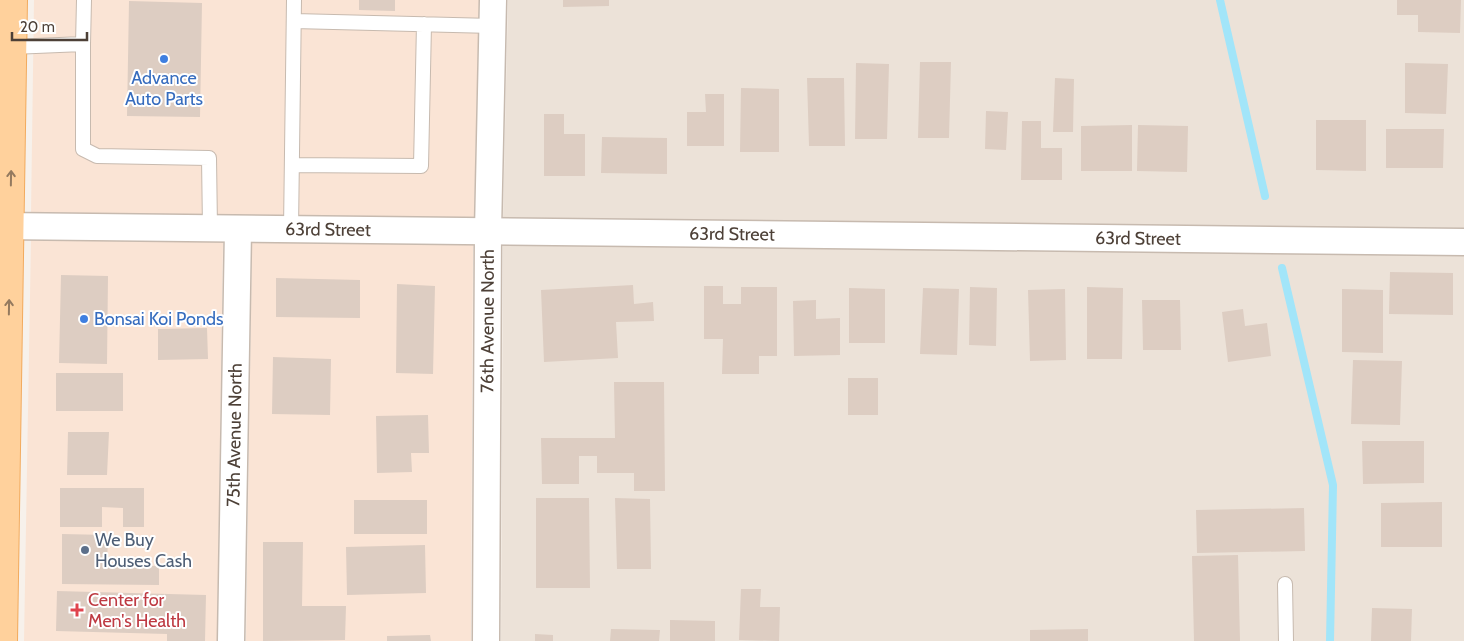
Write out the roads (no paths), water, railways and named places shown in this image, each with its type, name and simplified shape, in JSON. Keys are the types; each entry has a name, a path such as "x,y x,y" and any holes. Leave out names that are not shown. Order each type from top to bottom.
{"main road":[{"path":"3,641 5,226 12,0"}],"street":[{"name":"76th Avenue North","path":"486,641 488,231 493,0"},
{"name":"63rd Street","path":"5,226 1464,242"},
{"name":"75th Avenue North","path":"231,641 238,229"}],"lane":[{"path":"84,0 83,149 97,156 209,158 210,228"},
{"path":"291,229 294,0"},
{"path":"294,21 493,26"},
{"path":"292,165 421,166 424,24"},
{"path":"12,47 84,44"},
{"path":"1285,584 1286,641"}],"waterway":[{"path":"1220,0 1265,196"},
{"path":"1282,268 1333,485 1330,641"}],"place":[{"name":"Advance Auto Parts","path":"164,59"},
{"name":"Bonsai Koi Ponds","path":"84,319"},
{"name":"We Buy Houses Cash","path":"85,550"},
{"name":"Center for Men's Health","path":"77,610"}]}
